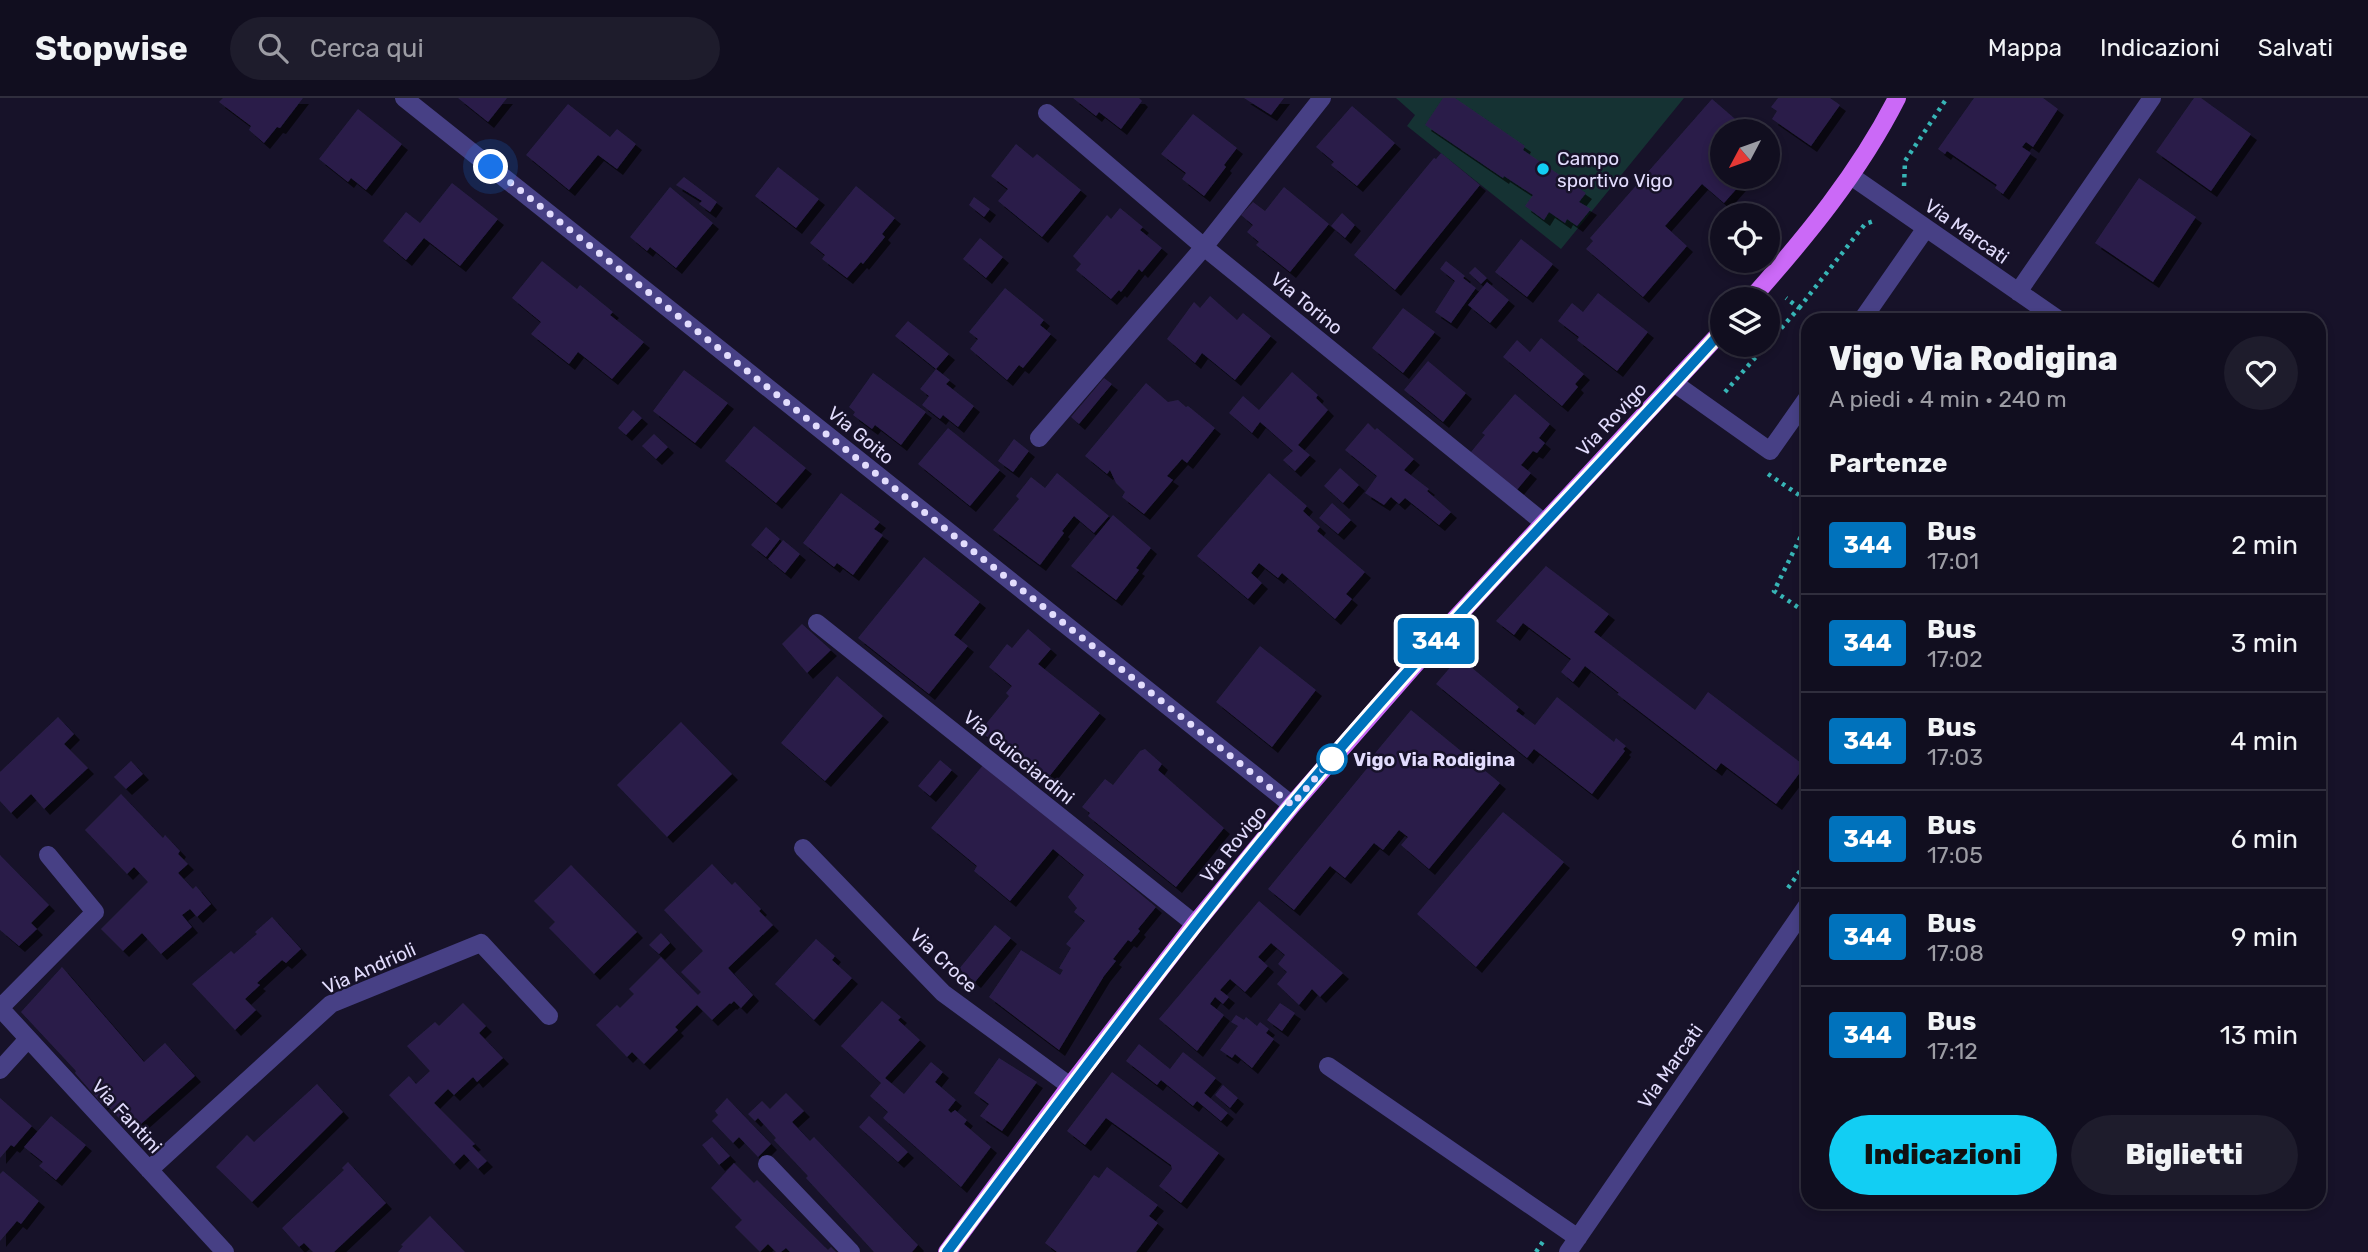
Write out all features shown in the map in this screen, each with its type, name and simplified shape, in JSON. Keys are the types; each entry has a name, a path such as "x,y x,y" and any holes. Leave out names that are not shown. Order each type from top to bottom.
{"main road":[{"path":"1761,287 1809,231 1850,176 1897,98"},
{"name":"Via Rovigo","path":"947,1252 1195,924 1292,805 1543,522 1710,344"}],"street":[{"name":"Via Goito","path":"404,98 1292,805"},
{"path":"1039,438 1205,247 1322,98"},
{"path":"2018,292 2152,98"},
{"name":"Via Torino","path":"1047,113 1205,247 1543,522"},
{"name":"Via Marcati","path":"1850,176 2049,313"},
{"path":"1867,313 1926,228"},
{"path":"1674,383 1770,451 1801,407"},
{"name":"Via Guicciardini","path":"817,623 1195,924"},
{"name":"Via Croce","path":"803,848 943,993 1070,1086"},
{"path":"0,1008 95,912 48,855"},
{"name":"Via Marcati","path":"1573,1245 1801,914"},
{"name":"Via Andrioli","path":"149,1170 331,1004 481,943 549,1016"},
{"name":"Via Fantini","path":"0,1008 225,1252"},
{"path":"0,1070 28,1039"},
{"path":"1328,1066 1573,1245"},
{"path":"767,1164 851,1252"}],"path":[{"path":"1900,192 1905,185 1905,161 1947,98"},
{"path":"1720,399 1799,308 1865,224 1868,221 1877,224"},
{"path":"1786,298 1799,308"},
{"path":"1801,536 1774,591 1801,609"}],"green space":[{"name":"Campo sportivo Vigo","path":"1396,98 1684,98 1561,249 1407,126 1415,115"}],"building":[{"path":"223,98 303,98 280,128 277,127 264,143 249,130 251,126 219,102"},
{"path":"458,98 507,98 488,122"},
{"path":"1073,98 1139,98 1142,101 1121,129 1099,112 1096,116"},
{"path":"1244,98 1284,98 1271,115"},
{"path":"1443,98 1455,98 1525,146 1523,150 1586,193 1579,202 1591,209 1577,226 1567,219 1565,223 1549,212 1544,220 1525,206 1533,195 1425,125"},
{"path":"1778,98 1830,98 1840,105 1811,146 1780,125 1780,119 1772,119 1777,111 1771,107"},
{"path":"1974,98 2043,98 2058,109 2033,147 2026,142 2022,147 2031,153 2003,194 1995,188 1997,185 1947,151 1945,154 1938,149"},
{"path":"2194,98 2201,98 2251,134 2211,191 2156,152"},
{"path":"1712,99 1735,119 1710,119 1710,189 1736,189 1724,203 1702,184 1665,226 1687,246 1643,297 1586,249 1593,241 1590,238"},
{"path":"568,104 610,137 617,129 636,144 617,169 598,155 569,190 526,155"},
{"path":"1352,106 1395,143 1357,186 1331,165 1334,162 1316,147"},
{"path":"358,109 402,144 366,190 351,178 348,182 319,159"},
{"path":"1193,114 1237,148 1204,196 1182,179 1186,173 1161,154"},
{"path":"1016,144 1033,158 1037,154 1081,190 1042,237 998,201 1008,189 991,176"},
{"path":"1441,153 1480,185 1395,290 1354,255"},
{"path":"778,167 819,199 796,228 755,196"},
{"path":"684,177 717,202 710,212 699,204 702,201 676,185"},
{"path":"2139,178 2196,217 2153,282 2095,243"},
{"path":"452,183 498,219 460,266 424,238 406,260 383,241 406,212 420,223"},
{"path":"856,186 895,218 882,234 885,237 863,264 861,262 847,278 822,259 825,255 810,243"},
{"path":"670,187 713,223 676,268 650,247 647,251 630,237"},
{"path":"1284,187 1329,224 1290,272 1256,245 1259,242 1247,232 1253,225 1241,215 1253,202 1265,211"},
{"path":"974,197 990,209 984,217 969,205"},
{"path":"1120,208 1143,227 1140,230 1162,248 1142,272 1139,269 1121,292 1119,290 1111,299 1076,270 1081,264 1073,256 1107,215 1111,219"},
{"path":"1342,213 1355,225 1345,238 1331,226"},
{"path":"980,238 1003,257 986,278 963,259"},
{"path":"1521,239 1553,264 1527,297 1495,272"},
{"path":"542,261 577,289 580,285 613,312 610,315 644,342 612,379 578,352 569,364 531,334 541,322 512,298"},
{"path":"1446,261 1476,288 1451,323 1435,312 1455,281 1440,269"},
{"path":"1475,267 1487,278 1481,284 1469,273"},
{"path":"1487,282 1509,300 1490,323 1468,305"},
{"path":"1005,288 1044,320 1040,325 1051,334 1023,368 1019,365 1007,380 970,349 978,339 969,332"},
{"path":"1598,293 1648,332 1617,371 1577,340 1579,337 1558,321 1572,303 1583,312"},
{"path":"1210,296 1237,320 1243,313 1271,336 1235,380 1202,353 1195,363 1167,339 1194,302 1200,308"},
{"path":"1403,308 1435,332 1403,373 1372,348"},
{"path":"908,321 949,354 936,369 895,336"},
{"path":"1541,338 1584,374 1575,384 1578,387 1562,406 1503,357 1517,340 1530,352"},
{"path":"1428,361 1466,393 1443,422 1404,390"},
{"path":"936,369 950,380 946,384 974,406 958,427 943,415 940,419 922,405 929,396 920,389"},
{"path":"684,370 728,403 695,443 653,411"},
{"path":"1292,372 1318,395 1316,398 1328,410 1298,445 1310,455 1295,471 1283,460 1293,451 1260,422 1252,433 1229,413 1243,396 1259,410"},
{"path":"873,373 926,412 901,445 875,425 872,429 853,415 855,412 849,407"},
{"path":"1104,378 1112,384 1079,424 1071,417"},
{"path":"1146,383 1168,402 1178,400 1215,428 1187,463 1182,459 1167,476 1173,480 1144,514 1122,497 1125,492 1116,483 1110,470 1107,474 1085,456"},
{"path":"1515,394 1550,424 1539,438 1545,443 1537,453 1533,451 1521,465 1531,473 1516,491 1471,452 1485,435 1482,433"},
{"path":"633,410 642,418 626,435 618,428"},
{"path":"1368,423 1414,459 1404,470 1429,489 1427,491 1451,512 1439,525 1405,498 1399,504 1391,497 1384,505 1365,493 1377,476 1345,450"},
{"path":"754,426 806,468 776,503 725,461"},
{"path":"948,428 1000,470 970,506 918,464"},
{"path":"654,434 668,447 656,459 642,446"},
{"path":"1014,439 1029,451 1013,472 998,461"},
{"path":"1340,468 1359,485 1343,503 1324,486"},
{"path":"1057,473 1109,516 1094,533 1074,516 1040,565 993,530 1019,499 1016,496 1031,477 1045,488"},
{"path":"1269,473 1307,506 1303,511 1320,527 1317,531 1365,572 1346,594 1352,599 1335,619 1282,573 1278,578 1259,563 1251,573 1262,583 1248,599 1197,556"},
{"path":"841,493 880,522 874,529 883,535 853,575 837,563 834,567 803,543"},
{"path":"1332,503 1351,520 1338,534 1319,518"},
{"path":"1113,515 1151,548 1136,568 1139,570 1116,600 1071,566"},
{"path":"766,527 780,539 766,557 751,545"},
{"path":"783,540 800,554 785,573 768,559"},
{"path":"924,557 980,602 954,635 968,646 929,694 858,638"},
{"path":"1546,566 1609,614 1594,632 1695,710 1708,692 1801,763 1801,771 1776,804 1721,763 1716,770 1585,666 1573,682 1561,672 1571,659 1523,623 1514,635 1496,621"},
{"path":"802,624 831,650 807,673 782,644"},
{"path":"1028,629 1051,649 1038,664 1100,713 1044,783 980,731 1009,696 1006,693 1012,686 989,667 1007,644 1012,648"},
{"path":"1260,646 1316,690 1272,747 1216,702"},
{"path":"1459,657 1519,707 1516,711 1535,725 1557,697 1614,742 1616,738 1626,746 1592,794 1534,749 1527,758 1436,684"},
{"path":"837,676 883,716 825,781 781,743"},
{"path":"1411,710 1500,783 1429,869 1401,845 1408,837 1399,830 1383,850 1374,843 1345,878 1330,866 1294,910 1268,889 1369,766 1366,764"},
{"path":"58,717 74,734 64,744 88,768 44,809 31,794 11,813 0,801 0,772"},
{"path":"681,722 732,774 667,837 617,785"},
{"path":"1145,749 1162,764 1158,770 1224,828 1176,887 1088,816 1090,813 1082,807 1105,779 1113,785 1140,751"},
{"path":"940,760 952,770 930,796 918,786"},
{"path":"131,761 143,774 126,789 114,777"},
{"path":"984,764 1156,907 1131,942 1128,940 1113,959 1116,961 1059,1050 989,997 1021,950 1060,975 1063,970 1059,968 1071,948 1066,944 1085,921 1074,912 1077,908 1068,897 1084,875 1053,849 1010,901 974,871 977,866 931,828"},
{"path":"121,794 163,838 165,835 180,851 178,854 188,864 178,873 193,889 196,886 211,904 197,917 190,909 182,915 192,927 161,954 142,933 123,951 101,929 148,882 134,867 127,874 85,830"},
{"path":"1503,812 1564,862 1476,967 1417,914"},
{"path":"0,855 49,905 31,923 37,929 19,946 0,930"},
{"path":"712,864 732,885 735,882 773,925 728,968 753,995 741,1008 734,1001 730,1003 712,1020 697,1005 675,1027 678,1030 644,1064 632,1052 627,1057 596,1025 617,1005 620,1008 634,994 629,989 661,957 698,995 701,992 681,972 703,951 664,910"},
{"path":"571,865 637,932 594,974 549,928 555,922 534,901"},
{"path":"1259,901 1343,973 1320,997 1312,989 1299,1005 1277,984 1287,972 1278,964 1285,955 1271,943 1258,957 1268,966 1245,992 1230,979 1220,990 1229,997 1223,1004 1215,997 1210,1004 1224,1015 1197,1051 1159,1019"},
{"path":"272,917 301,949 286,963 282,960 257,983 260,985 245,999 256,1010 235,1030 192,984 231,951 234,954"},
{"path":"995,925 1011,938 975,982 959,969"},
{"path":"661,933 670,943 659,954 649,945"},
{"path":"816,939 835,956 832,960 852,978 814,1020 775,984"},
{"path":"62,967 144,1062 165,1043 195,1076 132,1132 104,1102 102,1104 76,1071 21,1012"},
{"path":"882,1001 901,1017 898,1020 920,1040 885,1078 904,1094 931,1062 943,1072 935,1082 956,1100 948,1110 951,1113 955,1110 967,1120 964,1124 991,1147 961,1187 883,1118 888,1112 870,1096 881,1083 841,1046"},
{"path":"463,1003 486,1026 479,1033 503,1058 477,1082 473,1077 454,1095 448,1089 434,1103 475,1144 472,1146 487,1161 478,1169 464,1154 454,1164 389,1095 409,1076 416,1084 430,1071 407,1046 435,1022 439,1026"},
{"path":"1280,1003 1295,1013 1282,1031 1267,1020"},
{"path":"1236,1015 1244,1020 1246,1017 1257,1026 1260,1022 1269,1029 1266,1033 1274,1039 1252,1068 1235,1054 1232,1058 1220,1050 1238,1026 1231,1022"},
{"path":"1139,1044 1170,1069 1183,1052 1216,1078 1204,1093 1228,1113 1221,1121 1197,1101 1193,1106 1161,1080 1157,1085 1126,1061"},
{"path":"999,1058 1037,1082 1002,1131 980,1116 989,1104 974,1093"},
{"path":"1112,1072 1219,1153 1181,1203 1159,1186 1172,1169 1171,1165 1106,1118 1085,1145 1067,1131"},
{"path":"317,1084 343,1112 252,1202 216,1167 247,1135 254,1142"},
{"path":"1223,1085 1238,1098 1230,1108 1215,1095"},
{"path":"786,1093 804,1111 792,1122 810,1141 814,1137 918,1245 912,1252 874,1252 806,1178 808,1176 774,1140 776,1138 758,1118 755,1121 748,1114 762,1101 770,1109"},
{"path":"0,1098 32,1126 14,1147 11,1145 0,1158"},
{"path":"727,1098 771,1144 758,1157 739,1137 733,1143 712,1121 718,1115 715,1111"},
{"path":"51,1116 86,1145 56,1180 39,1166 43,1162 24,1147"},
{"path":"869,1116 908,1152 898,1162 859,1127"},
{"path":"712,1137 730,1156 719,1165 702,1145"},
{"path":"348,1162 386,1203 334,1252 313,1252 304,1243 299,1247 282,1228 344,1170 342,1168"},
{"path":"734,1163 754,1183 757,1180 828,1250 831,1247 836,1252 790,1252 786,1248 776,1252 768,1244 760,1252 735,1227 742,1220 711,1188"},
{"path":"1107,1167 1158,1205 1149,1216 1158,1223 1136,1252 1057,1252 1045,1243 1094,1175 1099,1178"},
{"path":"3,1171 39,1201 21,1224 17,1221 0,1241 0,1174"},
{"path":"430,1216 465,1252 398,1252 403,1246 401,1245"}],"bus line":[{"name":"344","path":"947,1252 1195,924 1292,805 1454,620 1710,344"}],"place":[{"name":"Campo sportivo Vigo","path":"1543,169"},
{"name":"Vigo Via Rodigina","path":"1332,759"}],"route":[{"path":"491,167 1292,805 1332,759"}]}
